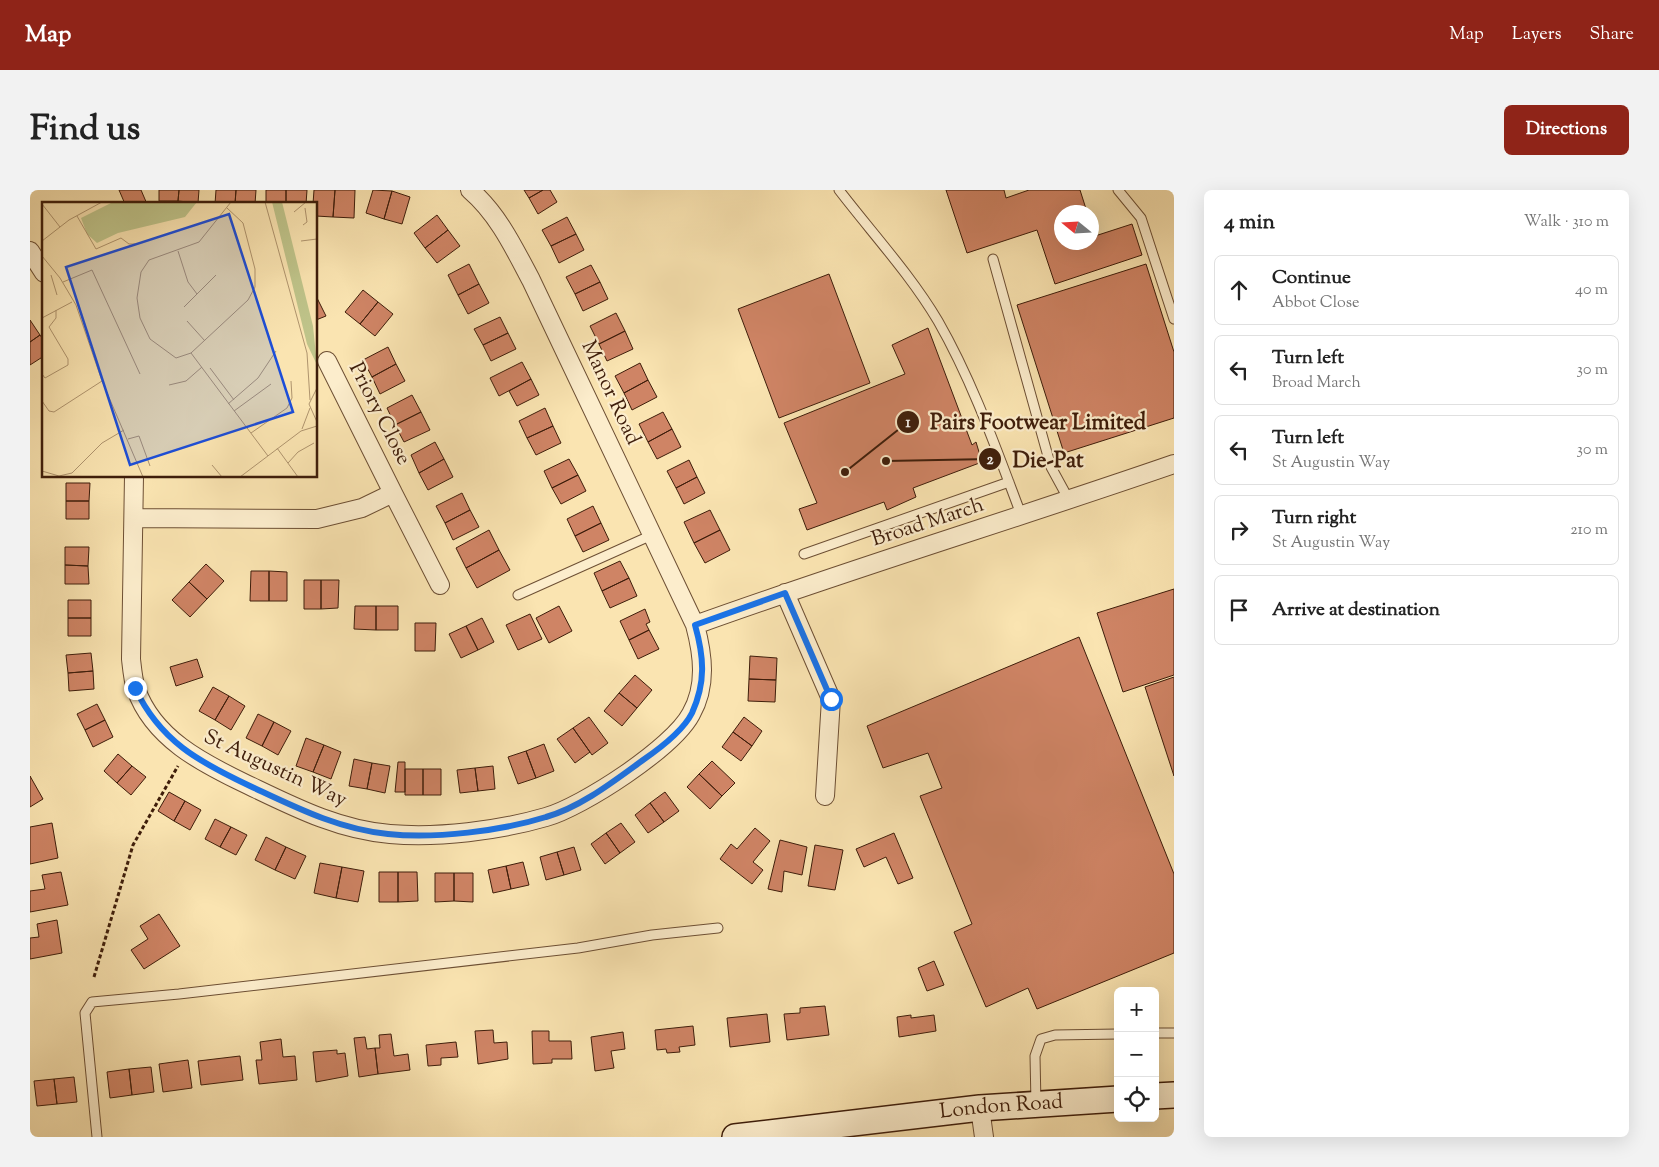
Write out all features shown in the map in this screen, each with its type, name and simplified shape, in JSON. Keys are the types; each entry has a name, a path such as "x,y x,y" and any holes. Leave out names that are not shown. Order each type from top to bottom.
{"main road":[{"path":"1159,1096 1174,1095"},
{"name":"London Road","path":"735,1137 980,1108 1114,1099"}],"street":[{"name":"Manor Road","path":"470,190 493,214 518,255 695,625"},
{"path":"30,251 42,270"},
{"name":"Priory Close","path":"134,518 317,519 362,508 393,493 327,361"},
{"name":"Broad March","path":"695,625 785,593 1022,517 1174,464"},
{"name":"St Augustin Way","path":"134,478 131,658 135,688 145,709 157,725 186,752 224,774 310,814 352,828 387,834 422,836 482,830 546,817 577,803 616,780 665,745 691,715 701,686 703,653 695,625"},
{"path":"393,493 440,585"},
{"path":"785,593 831,699 825,796"},
{"path":"980,1108 984,1137"}],"lane":[{"path":"839,190 937,320 959,360 1022,517"},
{"path":"1118,190 1141,218 1174,319"},
{"path":"994,259 1050,467 1069,500"},
{"path":"804,554 1009,482"},
{"path":"518,596 652,535"},
{"path":"97,1137 85,1013 92,1002 179,994 578,948 652,935 718,928"},
{"path":"1159,1033 1174,1033"},
{"path":"1036,1104 1035,1056 1042,1039 1055,1035 1114,1034"}],"path":[{"path":"94,977 132,845 186,752"}],"building":[{"path":"119,190 141,190 146,202 124,202"},
{"path":"159,190 179,190 178,201 159,201"},
{"path":"179,190 199,190 198,202 178,201"},
{"path":"216,190 236,190 235,202 215,202"},
{"path":"236,190 256,190 255,202 235,202"},
{"path":"266,190 286,190 286,202 266,202"},
{"path":"286,190 307,190 306,202 286,202"},
{"path":"314,190 335,190 333,217 318,216 318,202 313,202"},
{"path":"335,190 355,190 354,218 333,217"},
{"path":"373,190 392,191 384,219 366,213"},
{"path":"524,190 543,190 529,198"},
{"path":"543,190 550,190 557,202 538,214 529,198"},
{"path":"946,190 1004,190 1006,198 1029,190 1080,190 1085,205 1054,205 1054,250 1099,250 1099,235 1132,224 1142,255 1055,284 1037,230 967,253"},
{"path":"392,191 410,197 402,224 384,219"},
{"path":"437,215 448,230 425,248 414,233"},
{"path":"567,217 576,234 551,246 542,230"},
{"path":"448,230 460,246 437,263 425,248"},
{"path":"576,234 584,250 559,263 551,246"},
{"path":"469,264 479,284 458,295 448,275"},
{"path":"1146,264 1174,352 1174,418 1064,453 1017,305"},
{"path":"591,265 600,282 575,294 566,277"},
{"path":"829,274 870,383 779,418 738,309"},
{"path":"600,282 608,299 583,311 575,294"},
{"path":"479,284 489,303 468,314 458,295"},
{"path":"363,290 378,302 360,324 345,312"},
{"path":"318,300 326,316 318,319"},
{"path":"378,302 393,314 375,336 360,324"},
{"path":"616,313 625,331 599,344 590,326"},
{"path":"500,317 508,333 483,345 474,329"},
{"path":"30,320 40,335 30,342"},
{"path":"928,328 972,445 976,442 982,462 913,488 916,497 887,510 884,502 807,530 799,509 817,503 784,423 905,374 892,345"},
{"path":"625,331 633,349 607,361 599,344"},
{"path":"508,333 516,349 491,361 483,345"},
{"path":"40,335 42,338 42,357 30,365 30,342"},
{"path":"388,347 396,364 372,377 363,360"},
{"path":"522,362 531,379 499,396 490,378"},
{"path":"640,363 648,380 624,393 615,376"},
{"path":"396,364 405,381 380,394 372,377"},
{"path":"531,379 539,395 517,406 509,391"},
{"path":"648,380 657,397 632,410 624,393"},
{"path":"412,395 421,412 395,425 387,408"},
{"path":"545,408 553,426 527,438 519,421"},
{"path":"421,412 430,430 404,442 395,425"},
{"path":"663,412 672,429 648,442 639,424"},
{"path":"553,426 561,443 536,455 527,438"},
{"path":"672,429 681,447 657,459 648,442"},
{"path":"435,442 444,459 419,473 411,455"},
{"path":"444,459 453,477 428,490 419,473"},
{"path":"569,459 578,475 552,488 544,471"},
{"path":"689,460 697,477 676,488 667,471"},
{"path":"578,475 586,491 561,504 552,488"},
{"path":"697,477 705,493 684,504 676,488"},
{"path":"66,483 90,483 89,501 66,501"},
{"path":"462,493 470,510 445,523 436,506"},
{"path":"66,501 89,501 89,519 66,519"},
{"path":"593,506 601,523 575,536 567,519"},
{"path":"470,510 479,527 453,540 445,523"},
{"path":"710,510 720,530 694,543 684,522"},
{"path":"601,523 609,540 583,552 575,536"},
{"path":"489,530 499,550 466,568 456,548"},
{"path":"720,530 730,550 705,563 694,543"},
{"path":"65,547 89,547 88,566 65,565"},
{"path":"499,550 510,570 477,588 466,568"},
{"path":"620,561 629,578 602,591 594,573"},
{"path":"206,564 224,581 207,599 189,582"},
{"path":"65,565 88,566 89,584 65,584"},
{"path":"251,571 269,571 269,601 250,601"},
{"path":"269,571 287,572 287,601 269,601"},
{"path":"629,578 637,596 610,608 602,591"},
{"path":"304,580 321,580 321,609 304,609"},
{"path":"321,580 339,580 338,608 321,609"},
{"path":"189,582 207,599 190,617 172,600"},
{"path":"1174,589 1174,675 1123,692 1097,613"},
{"path":"68,600 91,600 91,618 68,618"},
{"path":"355,606 376,606 376,630 354,629"},
{"path":"376,606 398,606 398,630 376,630"},
{"path":"559,606 572,631 549,643 536,618"},
{"path":"645,609 650,622 646,624 649,630 629,640 620,621"},
{"path":"530,614 542,639 518,650 506,625"},
{"path":"68,618 91,618 91,636 68,636"},
{"path":"482,618 494,642 478,650 466,626"},
{"path":"415,623 436,623 435,651 415,651"},
{"path":"466,626 478,650 461,658 449,634"},
{"path":"649,630 659,649 638,659 629,640"},
{"path":"1079,637 1174,874 1174,953 1037,1009 1028,988 986,1007 954,932 972,924 920,796 942,788 928,753 883,768 867,726"},
{"path":"91,653 93,671 68,673 66,655"},
{"path":"750,656 777,658 776,680 749,679"},
{"path":"197,659 203,677 176,686 170,667"},
{"path":"93,671 94,689 69,691 68,673"},
{"path":"635,675 652,690 637,708 619,693"},
{"path":"1174,677 1174,776 1145,687"},
{"path":"749,679 776,680 775,702 748,701"},
{"path":"213,687 229,696 215,720 199,711"},
{"path":"619,693 637,708 622,726 604,711"},
{"path":"229,696 245,706 231,730 215,720"},
{"path":"97,704 105,720 85,730 77,714"},
{"path":"258,714 274,722 262,746 246,738"},
{"path":"589,717 608,743 592,755 573,728"},
{"path":"744,717 762,731 752,746 733,732"},
{"path":"105,720 113,737 93,747 85,730"},
{"path":"274,722 291,731 278,755 262,746"},
{"path":"573,728 590,752 575,763 557,739"},
{"path":"733,732 752,746 741,761 722,747"},
{"path":"306,738 324,745 313,772 296,766"},
{"path":"544,744 554,771 536,778 526,751"},
{"path":"324,745 341,752 331,779 313,772"},
{"path":"526,751 536,778 518,784 508,757"},
{"path":"118,754 132,766 117,783 104,771"},
{"path":"354,759 372,763 367,789 349,786"},
{"path":"712,761 735,783 722,796 699,774"},
{"path":"398,762 405,762 405,792 395,792"},
{"path":"372,763 390,766 385,793 367,789"},
{"path":"132,766 146,777 131,795 117,783"},
{"path":"493,766 495,789 478,791 475,768"},
{"path":"475,768 478,791 460,793 457,770"},
{"path":"405,769 423,769 423,795 405,795"},
{"path":"423,769 441,769 441,795 423,795"},
{"path":"699,774 722,796 710,809 687,787"},
{"path":"30,776 43,799 30,807"},
{"path":"169,792 185,801 174,821 158,811"},
{"path":"665,792 679,811 664,822 650,803"},
{"path":"185,801 201,810 190,830 174,821"},
{"path":"650,803 664,822 648,833 635,815"},
{"path":"215,819 231,827 220,847 205,839"},
{"path":"52,823 58,858 30,864 30,827"},
{"path":"621,823 635,842 620,853 606,833"},
{"path":"231,827 247,835 236,855 220,847"},
{"path":"755,828 770,841 753,862 763,870 752,884 720,859 731,844 737,849"},
{"path":"606,833 620,853 605,864 591,844"},
{"path":"894,833 913,878 898,884 886,857 864,867 856,849"},
{"path":"266,837 286,847 275,870 255,860"},
{"path":"780,840 807,847 802,875 784,871 782,892 768,889"},
{"path":"815,845 843,850 835,890 808,886"},
{"path":"286,847 306,856 295,879 275,870"},
{"path":"574,847 581,870 564,875 557,852"},
{"path":"557,852 564,875 546,880 540,857"},
{"path":"523,862 529,885 511,889 506,866"},
{"path":"320,863 342,867 336,898 314,893"},
{"path":"506,866 511,889 493,893 488,870"},
{"path":"342,867 364,871 358,902 336,898"},
{"path":"61,872 68,905 30,912 30,891 45,889 42,875"},
{"path":"379,872 398,872 398,902 379,902"},
{"path":"398,872 417,872 418,901 398,902"},
{"path":"435,873 454,873 454,901 435,902"},
{"path":"454,873 473,873 473,902 454,901"},
{"path":"159,914 180,946 144,969 131,950 148,939 140,926"},
{"path":"57,920 62,953 30,959 30,938 39,937 37,924"},
{"path":"934,961 944,985 927,991 918,968"},
{"path":"825,1006 829,1035 787,1040 784,1014 800,1013 800,1008"},
{"path":"767,1014 770,1042 730,1047 727,1018"},
{"path":"911,1015 911,1018 934,1015 936,1031 899,1037 897,1017"},
{"path":"693,1026 695,1045 679,1047 680,1052 667,1053 666,1049 657,1050 655,1030"},
{"path":"493,1030 494,1043 507,1042 508,1059 478,1064 475,1031"},
{"path":"532,1031 549,1031 549,1041 571,1041 572,1059 552,1059 552,1063 533,1064"},
{"path":"623,1032 625,1049 611,1051 614,1068 595,1071 591,1037"},
{"path":"391,1034 394,1056 408,1054 410,1070 378,1074 375,1048 380,1048 379,1035"},
{"path":"365,1037 367,1049 375,1048 378,1074 359,1077 354,1038"},
{"path":"281,1039 283,1057 295,1056 297,1080 259,1084 256,1060 262,1060 260,1042"},
{"path":"456,1042 458,1057 441,1058 441,1065 428,1066 426,1045"},
{"path":"337,1050 337,1054 345,1053 348,1076 316,1082 313,1052"},
{"path":"240,1056 243,1080 201,1085 198,1061"},
{"path":"188,1060 192,1088 163,1092 159,1064"},
{"path":"151,1067 154,1092 132,1095 129,1069"},
{"path":"129,1069 132,1095 110,1098 107,1072"},
{"path":"74,1077 77,1102 57,1104 54,1079"},
{"path":"54,1079 57,1104 37,1106 34,1081"}],"place":[{"name":"Die-Pat","path":"886,461"},
{"name":"Pairs Footwear Limited","path":"845,472"}],"route":[{"path":"135,688 145,709 157,725 181,748 224,774 310,814 344,826 387,834 422,836 482,830 546,817 577,803 616,780 665,745 691,715 701,686 703,653 695,625 785,593 831,699"}]}
